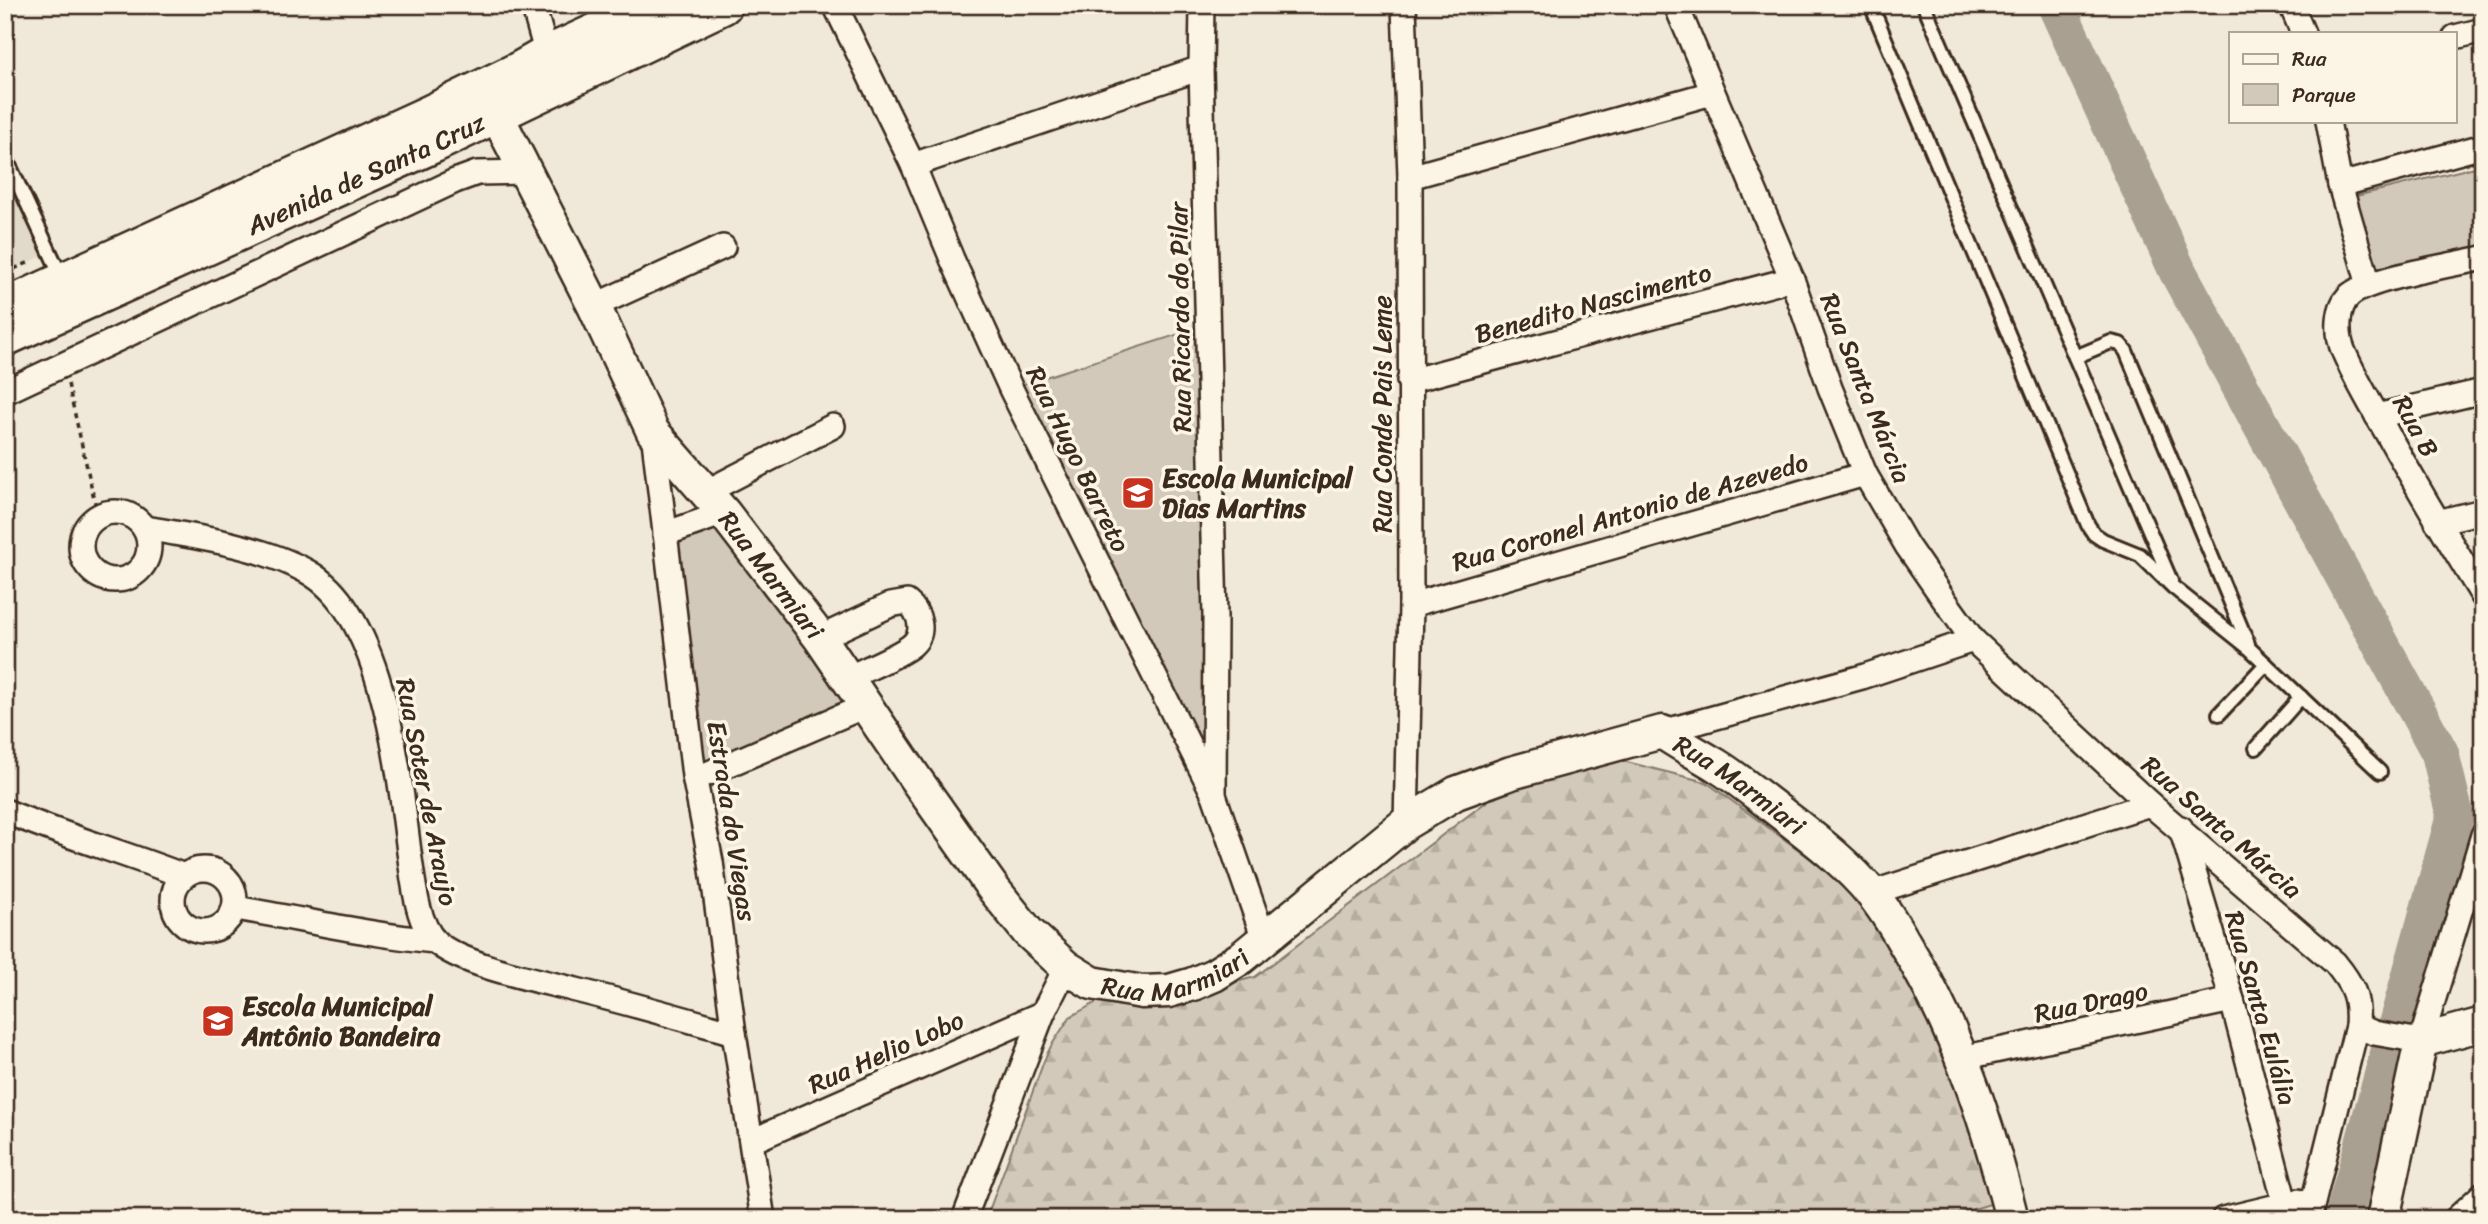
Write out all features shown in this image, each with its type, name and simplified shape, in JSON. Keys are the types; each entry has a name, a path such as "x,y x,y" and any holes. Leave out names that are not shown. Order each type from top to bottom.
{"main road":[{"name":"Avenida de Santa Cruz","path":"5,337 421,149 489,101 547,55 656,5"},
{"name":"Avenida de Santa Cruz","path":"5,308 489,101 723,5"}],"street":[{"path":"533,5 547,55"},
{"name":"Rua Hugo Barreto","path":"835,5 913,165 952,259 1012,389 1214,795 1265,939"},
{"name":"Rua Ricardo do Pilar","path":"1202,5 1201,68 1215,616 1214,795"},
{"name":"Rua Conde Pais Leme","path":"1404,5 1410,177 1411,605 1406,823"},
{"name":"Rua Santa Márcia","path":"1676,5 1792,279 1830,388 1865,474 1907,546 1973,640 2150,804 2335,963 2354,990 2365,1029 2312,1208"},
{"path":"2291,5 2302,32"},
{"path":"2456,37 2483,30"},
{"path":"913,165 1201,68"},
{"path":"1410,177 1712,93"},
{"name":"Rua Marmiari","path":"489,101 594,306 653,432 715,502 820,638 992,887 1028,932 1066,967 1092,983 1142,992 1169,991 1220,972 1265,939 1406,823 1456,793 1487,780 1662,732 1684,748 1716,765 1838,860 1871,893 1894,925 1937,1000 1962,1058 1986,1124 2012,1219"},
{"path":"2329,122 2340,185 2369,285 2483,258"},
{"path":"2340,185 2483,146"},
{"path":"5,392 455,181 477,173 527,172"},
{"path":"594,306 723,247"},
{"name":"Benedito Nascimento","path":"1409,381 1792,279"},
{"name":"Rua B","path":"2369,285 2349,296 2340,309 2342,348 2437,522 2483,596"},
{"path":"2378,416 2483,391"},
{"path":"665,534 833,426"},
{"name":"Estrada do Viegas","path":"653,432 695,779 711,862 763,1219"},
{"name":"Rua Coronel Antonio de Azevedo","path":"1411,605 1865,474"},
{"path":"2437,522 2483,510"},
{"path":"112,512 126,513 145,528 150,546 147,560 138,572 126,579 111,580 98,576 87,566 81,553 82,539 87,526 98,516 112,512"},
{"name":"Rua Soter de Araujo","path":"145,528 280,558 309,572 327,585 349,611 372,664 386,706 414,887 419,909 435,941 450,951 493,968 734,1033"},
{"path":"820,638 890,604 907,602 918,614 920,631 912,645 847,678"},
{"path":"1662,732 1862,677 1973,640"},
{"path":"695,779 865,706"},
{"path":"1871,893 2150,804"},
{"path":"5,811 184,876"},
{"name":"Rua Santa Eulália","path":"2181,828 2232,1000 2286,1203"},
{"path":"2383,1219 2418,1041 2483,835"},
{"path":"208,869 221,873 230,883 235,895 235,908 229,920 219,928 206,932 194,930 182,923 175,912 173,900 176,887 184,876 195,870 208,869"},
{"path":"235,908 394,937 435,941"},
{"path":"964,1219 1044,1013 1066,967"},
{"name":"Rua Drago","path":"1962,1058 2232,1000"},
{"name":"Rua Helio Lobo","path":"752,1141 1044,1013"},
{"path":"2365,1029 2418,1041 2483,1024"},
{"path":"2456,1219 2483,1194"},
{"path":"2223,1219 2286,1203 2312,1208"}],"lane":[{"path":"1871,5 2088,525 2094,534 2103,540 2140,555 2173,587 2249,648 2380,772"},
{"path":"1924,5 2173,587"},
{"path":"5,156 64,282"},
{"path":"2075,357 2111,342 2120,344 2126,351 2249,648"},
{"path":"2219,714 2266,664"},
{"path":"2256,748 2301,697"}],"path":[{"path":"64,365 98,516"}],"shaded area":[{"path":"5,135 58,249 5,273"}],"green space":[{"path":"2483,165 2483,248 2375,274 2356,196"},
{"path":"1204,326 1209,776 1017,386"},
{"path":"720,519 858,700 703,770 673,538"},
{"path":"1615,759 1706,782 1855,891 1930,1003 2000,1201 1941,1219 986,1219 1044,1061 1070,1017 1113,993 1182,996 1255,977 1498,793"}],"waterway":[{"path":"2056,5 2178,272 2440,753 2455,816 2343,1219"}],"place":[{"name":"Escola Municipal Dias Martins","path":"1138,493"},
{"name":"Escola Municipal Antônio Bandeira","path":"218,1021"}]}
